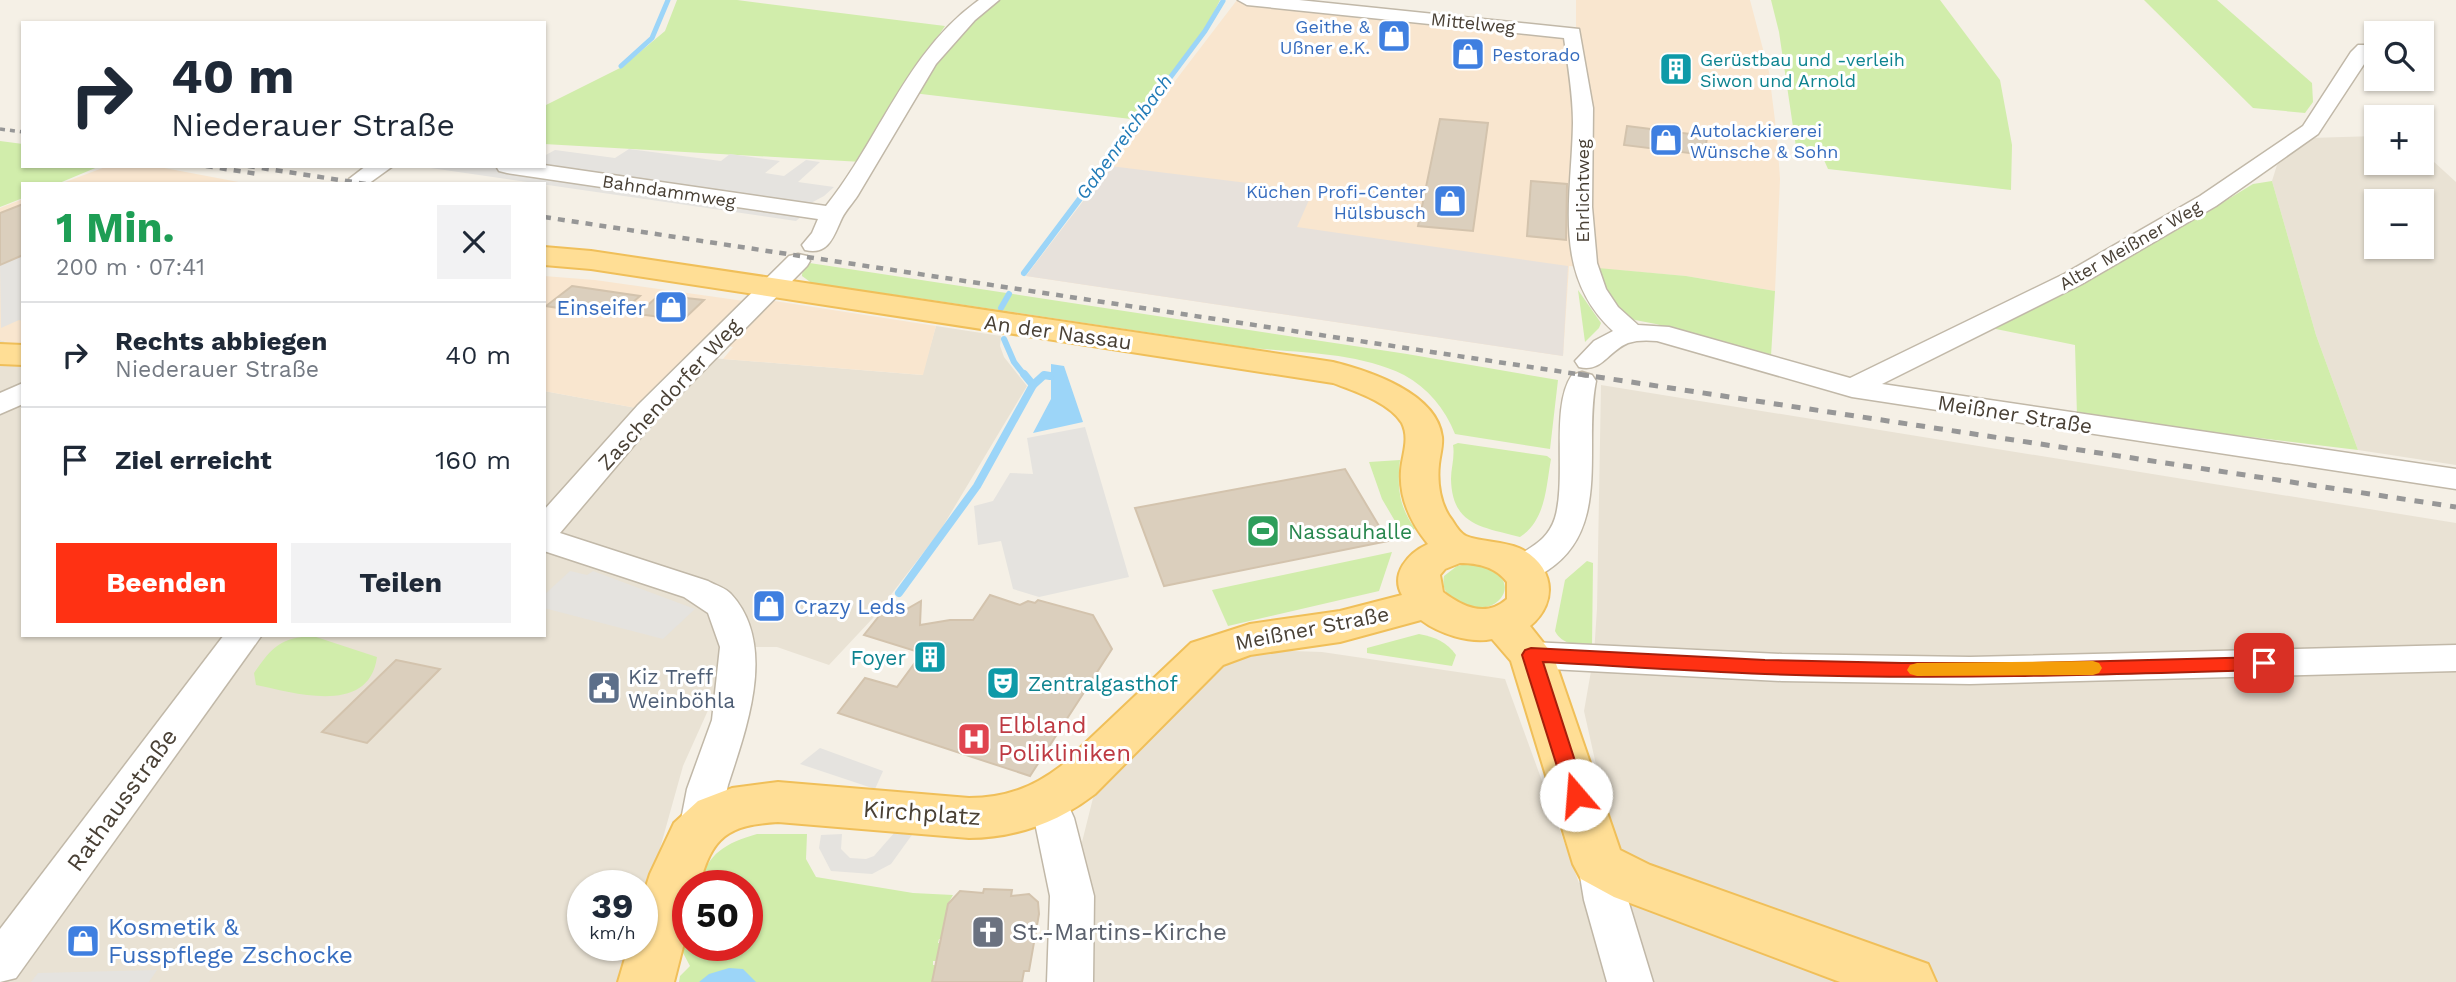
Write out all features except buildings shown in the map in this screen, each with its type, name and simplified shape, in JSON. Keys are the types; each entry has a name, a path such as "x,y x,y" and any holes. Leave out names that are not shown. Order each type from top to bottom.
{"main road":[{"name":"An der Nassau","path":"546,256 591,260 1320,370 1363,380 1382,389 1411,413 1424,434 1419,482 1423,503 1437,531 1455,550"},
{"path":"0,354 21,355"},
{"path":"1517,638 1454,620 1426,603 1418,586 1421,569 1434,556 1455,550 1492,553 1521,572 1529,588 1526,604 1512,618 1517,638 1599,864 1632,881 1908,982"},
{"name":"Meißner Straße","path":"1047,802 1079,779 1206,654 1225,644 1352,624 1426,603"},
{"name":"Kirchplatz","path":"646,982 680,857 688,838 722,811 748,803 778,802 921,815 993,818 1047,802"}],"street":[{"name":"Zaschendorfer Weg","path":"546,529 648,411 823,236 832,214 847,195 933,53 978,7 990,0"},
{"name":"Mittelweg","path":"1247,0 1573,33"},
{"name":"Ehrlichtweg","path":"1573,33 1583,117 1583,263 1596,298 1609,316 1631,333"},
{"name":"Alter Meißner Weg","path":"1852,388 2073,279 2208,201 2311,130 2336,87 2364,50"},
{"name":"Bahndammweg","path":"520,168 832,214"},
{"name":"Meißner Straße","path":"1521,572 1545,557 1562,538 1572,517 1576,399 1586,371 1608,341 1631,333 1652,332 1674,336 1852,388 2456,479"},
{"path":"0,405 21,394"},
{"name":"Kirchplatz","path":"546,540 696,589 718,601 725,612 738,647 731,720 707,789 701,825"},
{"name":"Rathausstraße","path":"0,964 243,637"},
{"path":"1517,638 1739,666 1902,670 2033,670 2456,658"},
{"path":"1047,802 1054,818 1072,896 1070,982"},
{"path":"1599,864 1630,982"}],"shaded area":[{"path":"1237,0 1576,33 1576,0 1750,0 1769,72 1777,137 1780,179 1775,291 1686,276 1569,266 1563,356 1026,276"},
{"path":"2364,136 2364,175 2434,175 2434,162 2456,182 2456,465 2358,450 2316,335 2272,181 2277,165 2310,138"},
{"path":"629,149 721,161 730,154 780,161 765,173 784,176 806,160 820,162 798,182 834,187 824,196 794,212 804,214 796,221 546,185 546,182 527,182 431,168 546,168 546,155 555,150 615,158"},
{"path":"1110,166 1313,191 1297,227 1568,266 1563,356 1026,276"},
{"path":"103,168 165,168 238,182 65,182"},
{"path":"21,200 21,346 0,340 0,208"},
{"path":"21,256 21,320 1,328 0,265"},
{"path":"546,276 595,280 744,301 636,408 546,391"},
{"path":"768,300 936,326 923,375 723,359 733,347 723,345"},
{"path":"936,326 1001,336 1000,346 1004,357 1027,386 940,531 873,618 829,665 777,647 753,647 718,688 683,766 654,870 567,870 567,961 629,961 623,982 0,982 0,340 21,346 21,637 546,637 546,391 658,412 711,358 922,375"},
{"path":"1601,385 2456,523 2456,982 1080,982 1081,846 1093,798 1110,776 1218,661 1265,650 1322,652 1505,679 1579,883 1625,894 1584,711 1594,654 1597,609"},
{"path":"1085,427 1129,577 1039,597 1013,589 1001,541 978,545 974,506 993,501 1010,473 1033,474 1027,438"},
{"path":"570,571 587,575 593,571 695,609 663,639 546,609 546,593"},
{"path":"820,748 883,771 875,789 800,764"},
{"path":"895,832 914,832 891,864 872,874 831,871 819,848 821,835 842,834 841,849 850,858 866,859 874,856"},
{"path":"157,970 149,982 31,982 38,973"}],"green space":[{"path":"677,0 737,0 945,26 902,90 862,162 546,144 546,105 622,67 665,31"},
{"path":"996,0 1220,0 1205,31 1139,120 913,93 938,53"},
{"path":"1771,0 1940,0 2000,80 2012,145 2011,190 1828,169 1820,151 1796,147 1779,32"},
{"path":"2144,0 2217,0 2312,83 2313,102 2305,113 2253,108"},
{"path":"0,141 21,144 21,168 95,168 62,182 21,182 21,199 0,207"},
{"path":"2272,181 2316,335 2358,450 2077,416 2075,345 1986,327 2089,279 2253,184"},
{"path":"803,262 1407,354 1558,380 1550,449 1455,434 1441,408 1421,386 1404,375 1364,361 1322,354 1259,349 813,284 802,276"},
{"path":"1598,268 1686,276 1775,291 1771,356 1620,314 1600,279"},
{"path":"1578,290 1601,323 1585,342"},
{"path":"1458,443 1547,456 1551,459 1540,512 1529,530 1520,537 1482,527 1472,522 1457,506 1451,479 1453,445"},
{"path":"1400,460 1400,496 1415,529 1402,533 1382,499 1369,462"},
{"path":"1392,552 1379,591 1228,626 1212,590"},
{"path":"1587,561 1593,563 1592,647 1566,642 1555,631 1565,580"},
{"path":"1467,564 1488,568 1500,576 1505,586 1503,595 1496,603 1485,607 1470,607 1448,595 1444,576 1457,566"},
{"path":"1419,634 1445,643 1456,655 1452,666 1367,653 1367,648"},
{"path":"316,637 377,657 371,675 360,687 345,694 328,696 256,685 254,673 267,656 278,645 293,639"},
{"path":"757,834 807,834 806,859 816,877 913,893 953,895 949,902 955,912 949,918 944,918 947,921 943,939 939,939 938,943 941,943 937,961 933,961 933,965 936,965 932,982 679,982 680,976 690,966 687,961 763,961 763,870 705,870 713,857 736,841"}],"water":[{"path":"1051,364 1064,366 1083,422 1033,433 1051,399"},
{"path":"729,968 743,969 756,982 699,982 709,974"}],"waterway":[{"path":"621,66 652,38 668,0"},
{"name":"Gabenreichbach","path":"1104,166 1205,31 1223,1"},
{"name":"Gabenreichbach","path":"1024,273 1106,164"},
{"name":"Gabenreichbach","path":"1001,308 1009,294"},
{"name":"Gabenreichbach","path":"1004,339 1014,362 1025,376"},
{"name":"Gabenreichbach","path":"1024,374 1033,385"},
{"path":"1033,385 1044,375 1050,376"},
{"path":"1043,376 1048,376"},
{"name":"Gabenreichbach","path":"899,593 977,486 1033,385"}],"railway":[{"path":"0,129 21,132"},
{"path":"219,168 258,174"},
{"path":"261,168 353,182"},
{"path":"546,217 1590,376"},
{"path":"1578,374 2456,507"}],"slow traffic":[{"path":"1917,670 2093,668"}],"place":[{"name":"Geithe & Ußner e.K.","path":"1394,36"},
{"name":"Pestorado","path":"1468,54"},
{"name":"Gerüstbau und -verleih Siwon und Arnold","path":"1676,69"},
{"name":"Autolackiererei Wünsche & Sohn","path":"1666,140"},
{"name":"Küchen Profi-Center Hülsbusch","path":"1450,201"},
{"name":"Einseifer","path":"671,307"},
{"name":"Nassauhalle","path":"1263,531"},
{"name":"Crazy Leds","path":"769,606"},
{"name":"Foyer","path":"930,657"},
{"name":"Zentralgasthof","path":"1003,683"},
{"name":"Kiz Treff Weinböhla","path":"604,688"},
{"name":"Elbland Polikliniken","path":"974,739"},
{"name":"St.-Martins-Kirche","path":"988,932"},
{"name":"Kosmetik & Fusspflege Zschocke","path":"83,941"}],"route":[{"path":"1576,795 1531,655 1765,667 1902,670 2033,670 2264,663"}]}
